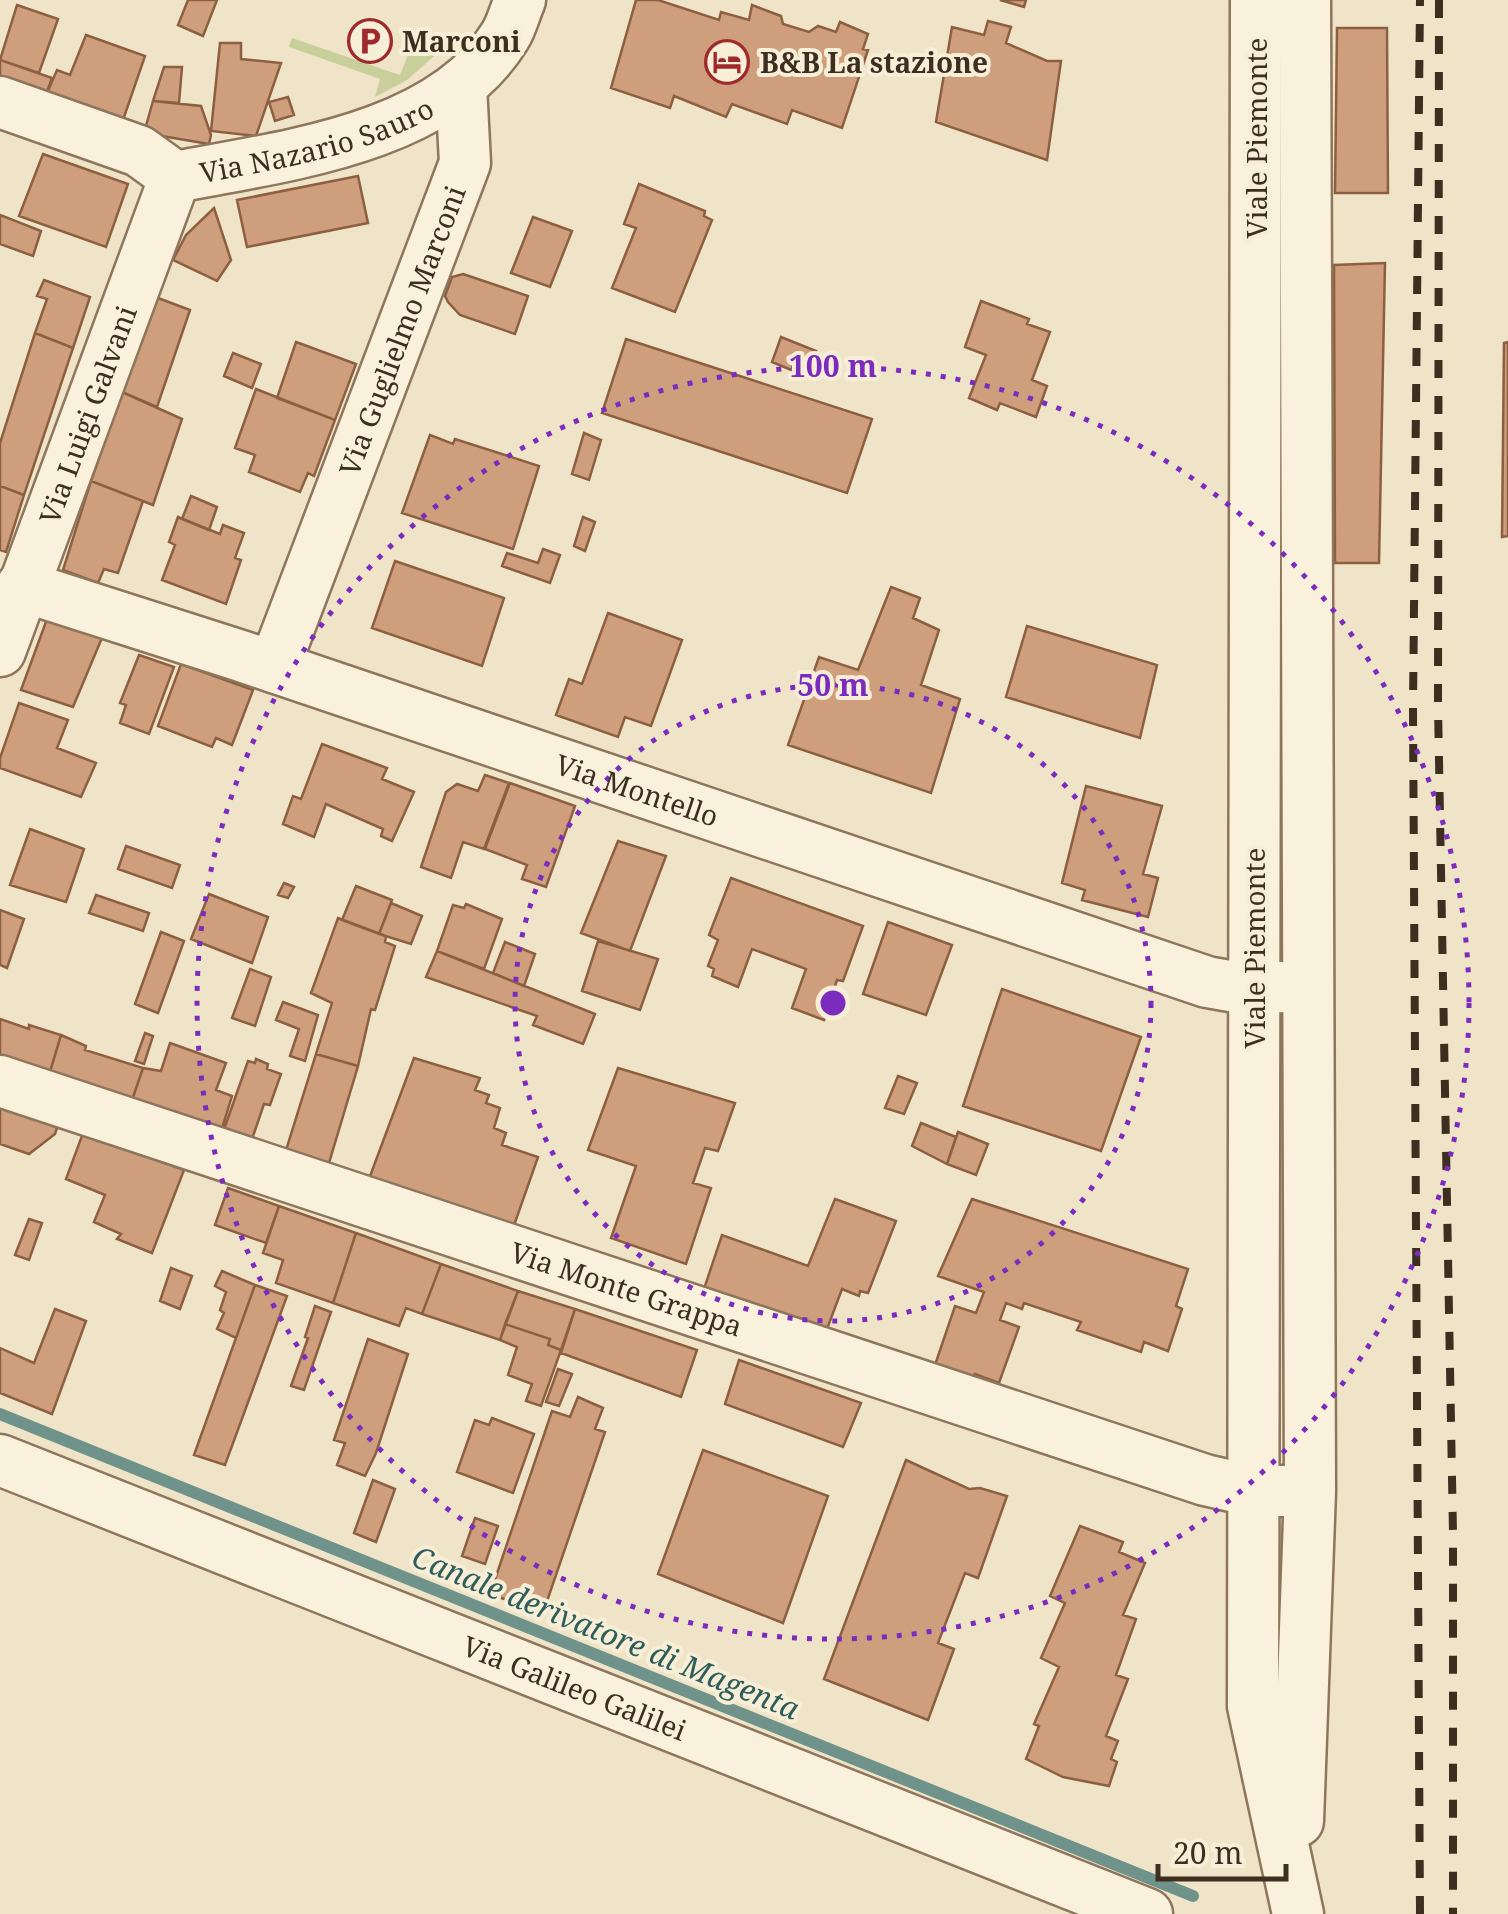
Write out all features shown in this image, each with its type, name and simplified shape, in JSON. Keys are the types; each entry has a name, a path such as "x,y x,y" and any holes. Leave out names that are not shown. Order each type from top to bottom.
{"street":[{"path":"461,86 506,36 520,0"},
{"name":"Viale Piemonte","path":"1256,0 1253,1706 1296,1902"},
{"name":"Viale Piemonte","path":"1296,1902 1310,1491 1305,0"},
{"name":"Via Nazario Sauro","path":"0,102 138,151 175,177 312,151 384,130 461,86"},
{"name":"Via Guglielmo Marconi","path":"274,667 466,163 461,86"},
{"name":"Via Luigi Galvani","path":"0,651 175,177"},
{"name":"Via Montello","path":"22,586 274,667 1207,982 1240,988 1309,986"},
{"name":"Via Monte Grappa","path":"0,1082 1167,1468 1252,1491 1310,1491"},
{"name":"Via Galileo Galilei","path":"0,1460 1147,1914"}],"green space":[{"path":"442,37 450,42 407,80 375,97 380,79 289,47 292,38 400,75 412,45 432,48"}],"building":[{"path":"188,0 217,0 203,36 178,25"},
{"path":"636,0 658,0 719,20 721,12 749,20 752,5 781,16 783,24 809,32 818,26 836,32 840,22 868,34 863,49 868,50 842,128 792,110 787,124 732,104 726,117 674,96 670,108 611,88"},
{"path":"1000,0 1026,0 1024,7"},
{"path":"17,5 58,19 39,73 0,60"},
{"path":"988,21 1011,27 1006,43 1047,61 1061,61 1047,160 936,122 952,27 984,35"},
{"path":"1337,28 1387,28 1388,193 1335,193"},
{"path":"86,35 145,56 121,126 44,100 57,70 70,75"},
{"path":"220,43 241,43 241,59 281,63 256,136 211,131"},
{"path":"0,60 52,78 44,100 0,85"},
{"path":"164,67 182,67 179,103 153,101"},
{"path":"288,97 294,115 275,121 269,102"},
{"path":"153,101 201,106 211,135 209,144 144,133"},
{"path":"43,154 128,184 106,247 19,216"},
{"path":"358,176 368,223 247,247 237,200"},
{"path":"639,184 705,211 704,216 712,220 675,312 612,288 636,228 624,224"},
{"path":"214,208 231,260 217,281 173,260 186,235"},
{"path":"0,215 41,231 33,256 0,244"},
{"path":"533,217 572,231 550,287 511,273"},
{"path":"1385,263 1379,563 1335,563 1334,265"},
{"path":"463,274 528,296 515,334 460,315 448,302 445,296 452,277"},
{"path":"44,280 90,297 73,348 35,333 47,299 37,296"},
{"path":"158,298 190,310 157,407 122,392"},
{"path":"981,301 1029,319 1027,324 1050,332 1032,380 1047,386 1036,417 1000,403 997,410 969,398 986,355 965,347"},
{"path":"35,333 73,348 24,495 0,486 0,443"},
{"path":"781,337 816,351 806,376 772,362"},
{"path":"626,339 872,419 847,493 602,413"},
{"path":"296,342 356,364 335,420 277,398"},
{"path":"1508,342 1508,536 1502,537 1504,343"},
{"path":"233,353 261,364 252,388 224,376"},
{"path":"256,389 335,420 314,476 308,473 300,492 249,472 255,455 235,448"},
{"path":"122,392 182,419 153,505 91,481"},
{"path":"584,433 601,440 589,480 572,474"},
{"path":"430,435 539,466 513,549 402,513"},
{"path":"91,481 143,501 118,573 104,569 98,583 63,570"},
{"path":"0,486 24,495 6,552 0,550"},
{"path":"191,496 217,507 209,530 182,519"},
{"path":"178,517 220,534 223,525 244,533 235,558 241,560 226,604 162,580 175,545 169,542"},
{"path":"583,517 595,522 585,551 574,546"},
{"path":"543,549 560,555 550,583 502,566 507,553 538,563"},
{"path":"395,561 504,598 482,666 372,628"},
{"path":"891,587 920,598 913,618 939,630 921,685 960,699 931,793 788,745 819,657 858,670"},
{"path":"608,613 682,640 651,726 625,717 618,737 556,715 569,679 582,684"},
{"path":"47,619 104,633 73,707 21,690"},
{"path":"1027,626 1157,665 1140,738 1006,697"},
{"path":"139,655 174,667 149,734 120,723 126,705 120,703"},
{"path":"181,664 253,690 232,745 216,738 212,747 158,726"},
{"path":"19,703 68,720 57,748 96,763 81,797 0,768"},
{"path":"322,744 387,768 382,779 414,792 392,841 381,836 383,829 326,804 314,837 283,824 293,796 301,799"},
{"path":"485,775 509,783 484,849 463,842 451,878 421,867 446,792 457,784 478,791"},
{"path":"510,783 575,806 546,887 522,879 527,865 485,849"},
{"path":"1086,786 1162,806 1143,874 1158,878 1148,917 1082,900 1085,890 1062,883"},
{"path":"30,829 84,849 66,902 10,885"},
{"path":"618,841 666,856 630,951 581,933"},
{"path":"126,846 180,865 172,888 118,869"},
{"path":"731,878 863,926 843,981 837,980 824,1020 792,1008 806,969 752,949 738,987 712,976 714,969 708,966 718,940 709,935"},
{"path":"284,883 294,887 288,898 278,895"},
{"path":"356,886 392,900 379,934 342,920"},
{"path":"209,894 268,917 252,963 191,939"},
{"path":"96,895 149,913 143,931 89,913"},
{"path":"391,903 422,916 411,944 379,934"},
{"path":"466,904 502,919 484,969 437,951 453,905 464,908"},
{"path":"0,910 24,919 7,968 0,965"},
{"path":"338,918 386,936 385,942 395,946 375,1010 371,1009 358,1066 316,1054 332,1003 311,993"},
{"path":"888,922 952,945 926,1015 863,994"},
{"path":"161,932 184,941 158,1013 135,1004"},
{"path":"598,941 658,959 640,1010 582,991"},
{"path":"505,942 535,954 524,986 493,973"},
{"path":"437,951 595,1014 583,1044 533,1025 537,1016 426,977"},
{"path":"250,969 271,977 255,1026 232,1018"},
{"path":"1002,989 1141,1037 1101,1151 963,1106"},
{"path":"283,1002 318,1015 305,1061 290,1056 299,1029 276,1020"},
{"path":"0,1019 61,1035 47,1082 0,1066"},
{"path":"145,1033 153,1036 144,1064 135,1061"},
{"path":"61,1035 86,1046 85,1050 143,1068 129,1109 47,1082"},
{"path":"170,1043 226,1063 216,1090 232,1096 219,1138 129,1109 143,1068 161,1071"},
{"path":"316,1054 358,1066 326,1173 283,1160"},
{"path":"414,1058 480,1078 475,1090 489,1095 486,1103 500,1108 494,1128 506,1133 502,1145 538,1157 511,1234 366,1187"},
{"path":"256,1059 281,1074 270,1105 264,1104 249,1148 221,1138 248,1061 255,1063"},
{"path":"618,1068 735,1103 718,1151 705,1148 693,1183 711,1188 686,1264 611,1238 636,1166 588,1150"},
{"path":"898,1076 917,1083 904,1114 885,1108"},
{"path":"0,1105 58,1125 55,1134 29,1154 0,1144"},
{"path":"921,1123 956,1137 947,1164 912,1146"},
{"path":"958,1132 988,1144 976,1175 947,1164"},
{"path":"83,1133 184,1170 152,1253 117,1239 121,1234 94,1222 105,1195 66,1179"},
{"path":"228,1188 279,1206 266,1243 215,1225"},
{"path":"835,1199 896,1221 868,1293 860,1291 859,1296 842,1289 827,1329 702,1295 722,1235 808,1266"},
{"path":"972,1199 1188,1269 1176,1306 1182,1309 1168,1351 1144,1342 1141,1352 1077,1330 1081,1322 1024,1303 1022,1309 1006,1303 1000,1320 1019,1327 999,1383 975,1374 973,1379 935,1365 955,1306 976,1313 984,1292 938,1276"},
{"path":"279,1206 356,1233 333,1303 276,1283 283,1260 263,1253"},
{"path":"29,1219 42,1223 29,1260 15,1255"},
{"path":"356,1233 441,1264 422,1314 406,1308 399,1326 333,1303"},
{"path":"441,1264 518,1291 500,1340 422,1314"},
{"path":"171,1268 192,1276 180,1309 160,1301"},
{"path":"222,1271 255,1285 236,1338 217,1329 224,1313 220,1310 226,1292 215,1286"},
{"path":"255,1285 287,1296 225,1465 194,1455"},
{"path":"518,1291 575,1309 561,1350 548,1345 550,1339 505,1324"},
{"path":"315,1306 331,1312 304,1390 291,1386"},
{"path":"55,1309 86,1321 52,1414 0,1393 0,1348 34,1363"},
{"path":"575,1309 697,1350 681,1397 561,1353"},
{"path":"505,1324 550,1339 548,1345 561,1350 541,1406 526,1401 532,1384 508,1375 517,1347 500,1340"},
{"path":"368,1339 408,1354 365,1476 337,1465 345,1443 334,1440"},
{"path":"739,1360 861,1403 843,1447 725,1404"},
{"path":"558,1369 572,1374 559,1406 546,1402"},
{"path":"578,1397 603,1408 595,1429 605,1432 543,1613 490,1594 552,1411 570,1417"},
{"path":"492,1418 534,1434 513,1493 457,1472 475,1420 489,1425"},
{"path":"703,1450 828,1496 783,1623 658,1574"},
{"path":"906,1460 969,1489 1007,1496 978,1578 965,1573 938,1643 954,1649 928,1720 824,1679"},
{"path":"373,1480 395,1489 376,1542 354,1533"},
{"path":"475,1518 498,1526 485,1564 462,1556"},
{"path":"1080,1526 1123,1542 1119,1552 1145,1563 1123,1615 1136,1619 1116,1675 1128,1679 1106,1736 1118,1741 1111,1759 1117,1762 1109,1786 1063,1777 1026,1759 1039,1726 1034,1724 1059,1667 1041,1658 1065,1603 1050,1596"}],"waterway":[{"name":"Canale derivatore di Magenta","path":"0,1414 1193,1896"}],"railway":[{"path":"1420,0 1413,708 1420,1914"},
{"path":"1439,0 1438,705 1453,1533 1453,1914"}],"place":[{"name":"Marconi","path":"370,41"},
{"name":"B&B La stazione","path":"727,62"}]}
